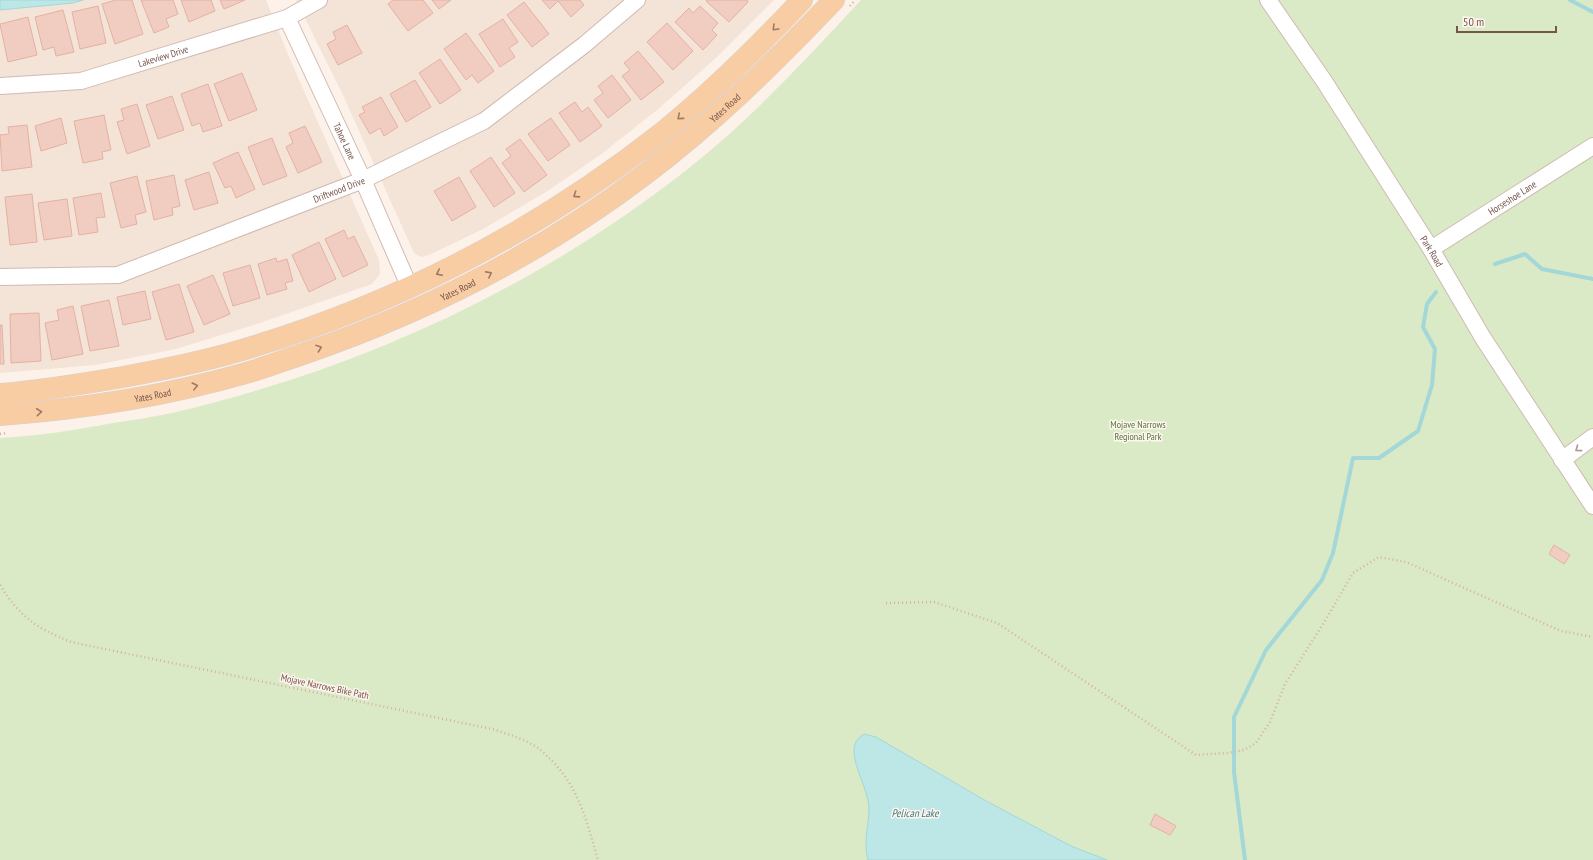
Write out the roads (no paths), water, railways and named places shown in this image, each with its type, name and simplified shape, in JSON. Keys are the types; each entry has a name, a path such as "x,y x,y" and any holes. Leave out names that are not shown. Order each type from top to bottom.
{"main road":[{"path":"0,394 89,383 161,370 234,353 322,325 410,288 489,248 524,228 592,185 675,122 721,81 802,0"},
{"name":"Yates Road","path":"0,415 100,405 173,391 246,373 350,338 438,300 502,267 559,234 602,206 644,175 732,102 784,52 834,0"}],"street":[{"name":"Lakeview Drive","path":"0,86 81,81 287,18 319,0"},
{"name":"Driftwood Drive","path":"0,278 118,275 363,180 484,121 584,45 637,0"},
{"name":"Park Road","path":"1268,0 1324,81 1431,249 1483,338 1593,506"},
{"name":"Tahoe Lane","path":"287,18 363,180 410,288"},
{"name":"Horseshoe Lane","path":"1431,249 1593,146"},
{"path":"1562,460 1578,450 1593,437"}],"water":[{"path":"0,0 83,0 73,3 0,10"},
{"name":"Pelican Lake","path":"864,734 876,737 988,802 1071,846 1107,860 868,860 866,841 869,808 866,793 854,756 855,744"}],"waterway":[{"path":"1570,0 1593,12"},
{"path":"1495,264 1525,254 1542,269 1593,279"},
{"path":"1245,860 1234,772 1234,717 1266,650 1322,580 1333,553 1353,458 1379,458 1418,431 1432,385 1435,349 1423,327 1427,304 1436,292"}],"park label":[{"name":"Mojave Narrows Regional Park","path":"1138,430"}]}
